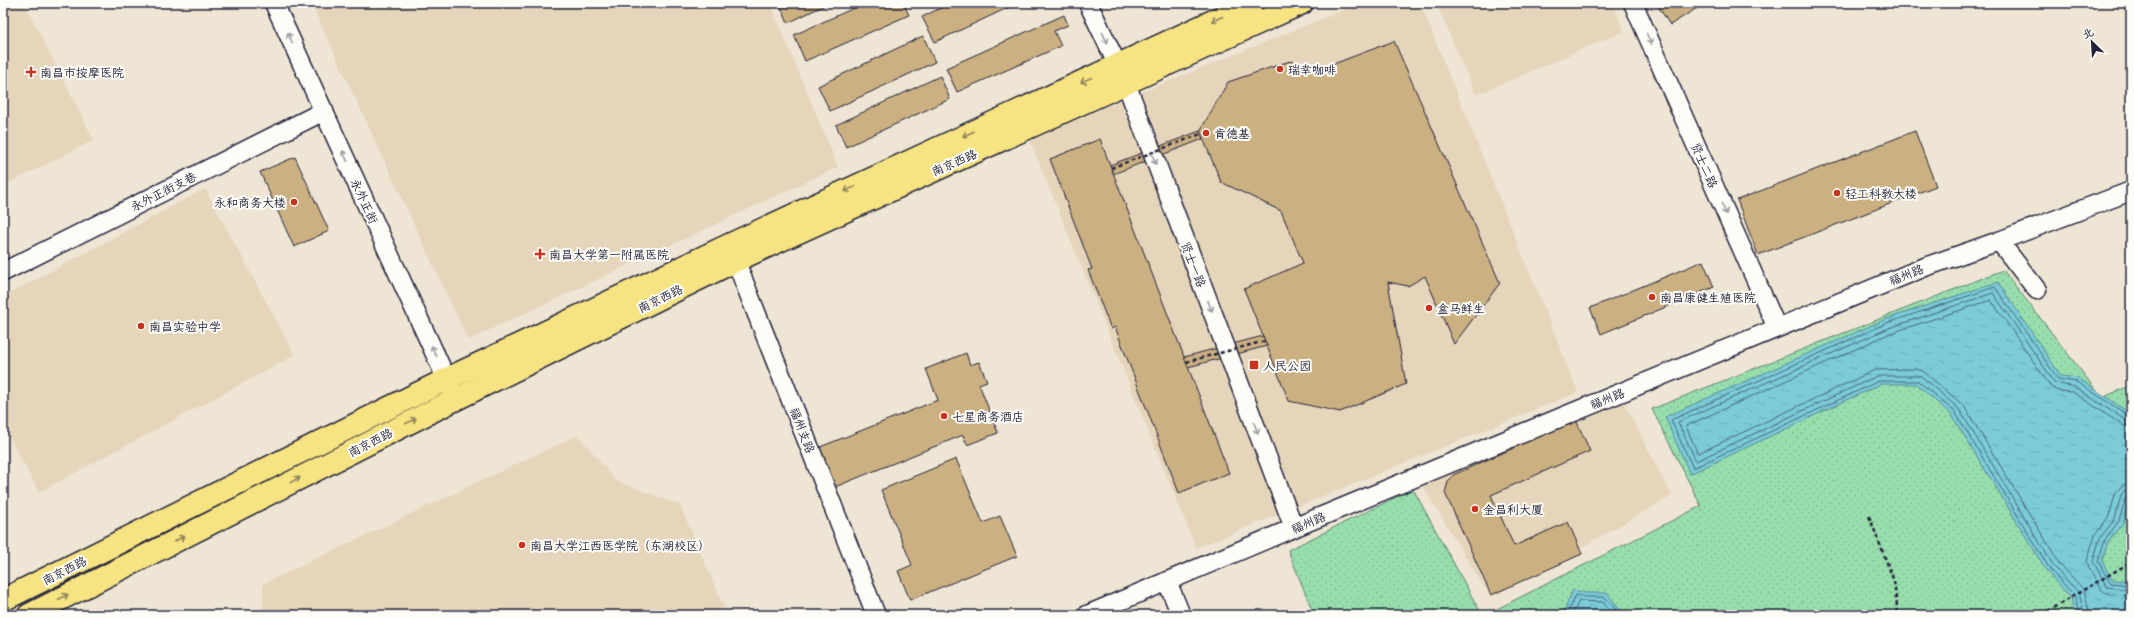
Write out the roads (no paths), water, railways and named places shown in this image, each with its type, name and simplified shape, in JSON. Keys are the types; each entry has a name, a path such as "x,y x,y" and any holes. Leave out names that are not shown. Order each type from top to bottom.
{"main road":[{"name":"南京西路","path":"1121,74 1252,3"},
{"name":"南京西路","path":"3,600 447,379 733,252 1121,74 1302,3"},
{"name":"南京西路","path":"28,615 456,399 733,252"}],"street":[{"name":"永外正街","path":"274,3 456,399"},
{"name":"贤士一路","path":"1088,3 1121,74 1294,528"},
{"name":"贤士二路","path":"1633,3 1777,328"},
{"name":"永外正街支巷","path":"3,272 324,111"},
{"name":"福州路","path":"1087,615 1925,266 1999,241 2131,191"},
{"path":"1999,241 2037,290"},
{"name":"福州支路","path":"733,252 876,615"},
{"path":"1167,581 1181,615"}],"water":[{"path":"1998,282 2061,376 2078,378 2131,414 2131,491 2123,523 2108,542 2102,561 2112,580 2131,581 2131,615 2075,615 2071,598 2048,573 1951,414 1916,384 1881,384 1690,474 1665,417 1886,319"},
{"path":"1573,590 1586,593 1607,593 1624,615 1562,615"}],"place":[{"name":"瑞幸咖啡","path":"1280,69"},
{"name":"南昌市按摩医院","path":"31,72"},
{"name":"肯德基","path":"1206,133"},
{"name":"轻工科教大楼","path":"1837,193"},
{"name":"永和商务大楼","path":"294,202"},
{"name":"南昌大学第一附属医院","path":"540,254"},
{"name":"南昌康健生殖医院","path":"1652,297"},
{"name":"盒马鲜生","path":"1429,308"},
{"name":"南昌实验中学","path":"141,326"},
{"name":"人民公园","path":"1254,365"},
{"name":"七星商务酒店","path":"944,416"},
{"name":"金昌利大厦","path":"1475,509"},
{"name":"南昌大学江西医学院（东湖校区）","path":"522,545"}]}
